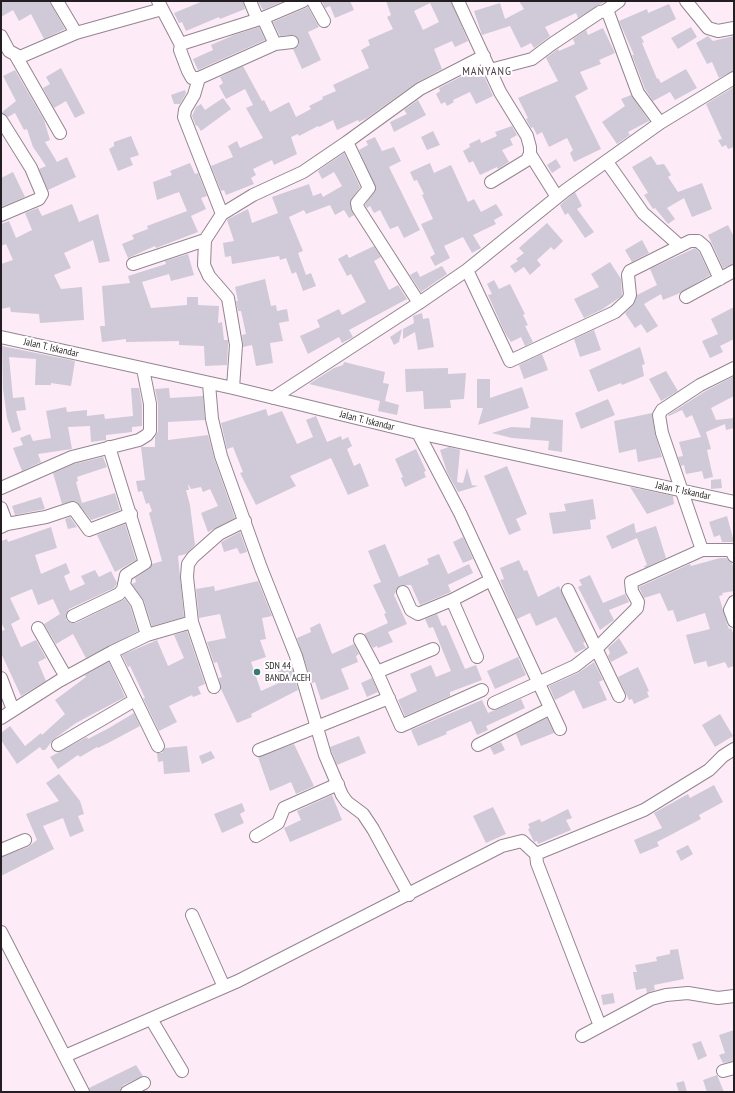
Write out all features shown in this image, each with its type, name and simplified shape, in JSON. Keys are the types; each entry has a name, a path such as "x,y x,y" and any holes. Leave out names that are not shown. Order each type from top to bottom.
{"street":[{"path":"57,1 76,33"},
{"path":"250,1 275,44"},
{"path":"181,45 260,18 303,1"},
{"path":"313,1 324,21"},
{"path":"458,1 500,92 526,136 530,154 557,197"},
{"path":"490,70 532,59 600,12 605,11 619,1"},
{"path":"686,1 708,28 718,31 734,28"},
{"path":"16,56 27,55 76,33 160,5 181,45 180,50 192,78 199,78 275,44 292,42"},
{"path":"605,11 609,15 638,93 660,123"},
{"path":"1,36 9,52 16,56 60,133"},
{"path":"233,388 236,345 228,298 205,271 205,240 222,214 253,196 303,172 347,142 420,88 484,56"},
{"path":"199,78 194,95 185,110 184,117 222,214"},
{"path":"273,398 467,270 557,197 660,123 734,78"},
{"path":"1,215 39,198 42,194 42,190 31,168 2,123"},
{"path":"347,142 369,188 357,203 358,208 419,303"},
{"path":"491,182 527,160 530,154"},
{"path":"607,162 643,213 680,246"},
{"path":"133,264 205,240"},
{"path":"467,270 508,359 512,361 615,312 630,295 628,275 630,271 690,241 698,241 705,247 720,279"},
{"path":"686,297 734,272"},
{"name":"Jalan T. Iskandar","path":"1,337 209,384 233,388 418,433 682,492 734,502"},
{"path":"702,550 662,433 659,415 662,410 700,385 734,368"},
{"path":"1,488 72,457 139,440 150,431 150,404 143,369"},
{"path":"209,384 212,419 221,456 261,568 296,656 325,755 347,802 363,814 373,829 409,895"},
{"path":"418,433 460,513 549,709 560,730"},
{"path":"73,616 119,594 124,584 126,575 144,563 131,514 109,447"},
{"path":"1,508 4,525 46,517 73,508 89,530 131,514"},
{"path":"214,687 192,622 187,577 188,564 193,557 219,534 245,520"},
{"path":"494,703 575,666 596,649 637,608 638,602 632,591 631,582 702,550 731,550 734,556"},
{"path":"403,592 411,610 418,614 452,600 491,580"},
{"path":"124,584 137,603 147,635"},
{"path":"568,590 619,696"},
{"path":"452,600 477,657"},
{"path":"734,602 730,610 734,621"},
{"path":"1,718 66,677 112,652 147,635 192,622"},
{"path":"38,628 66,677"},
{"path":"360,640 377,672 401,726 482,690"},
{"path":"377,672 433,649"},
{"path":"112,652 158,746"},
{"path":"1,678 13,710"},
{"path":"259,750 389,698"},
{"path":"58,745 135,700"},
{"path":"478,745 549,709"},
{"path":"536,854 644,810 709,770 723,756 734,749"},
{"path":"256,836 278,823 284,808 338,784"},
{"path":"1,850 25,840"},
{"path":"65,1056 224,987 511,843 522,842 536,854 537,863 600,1026"},
{"path":"192,916 224,987"},
{"path":"1,932 83,1092"},
{"path":"582,1036 651,999 666,995 688,993 718,998 734,996"},
{"path":"151,1018 182,1071"},
{"path":"127,1092 144,1083"}],"building":[{"path":"1,1 49,1 65,29 44,39 31,14 19,21 13,10 1,17"},
{"path":"203,1 243,1 245,9 220,19 219,17 186,31 182,22 179,23 174,13"},
{"path":"258,1 284,1 263,10"},
{"path":"322,1 350,1 354,10 335,18 330,6 325,8"},
{"path":"386,1 451,1 468,41 455,47 452,41 434,49 442,69 416,83 367,118 359,122 358,120 337,130 333,120 299,136 298,134 291,137 297,154 274,165 272,160 253,169 256,175 251,178 254,184 226,195 224,190 221,191 211,166 233,157 228,146 237,141 240,148 263,138 246,108 253,105 245,89 226,99 219,86 223,83 220,77 243,66 262,101 264,100 270,112 289,102 296,117 311,109 309,106 323,99 322,97 336,91 333,85 369,68 361,50 370,45 368,40 393,29 387,17 391,15","holes":["430,3 439,22 423,30 414,11"]},
{"path":"519,1 606,1 578,18 576,13 545,27 550,36 534,48 531,43 521,48 510,26 482,35 474,11 500,3 505,19 524,9"},
{"path":"669,4 676,19 641,37 644,42 642,43 657,79 658,78 661,83 686,69 697,88 675,100 670,92 653,101 645,89 632,55 634,55 619,21 647,9 648,13"},
{"path":"308,7 319,27 308,32 321,60 302,69 293,49 299,45 298,38 292,35 280,36 273,22"},
{"path":"259,27 265,40 198,70 193,59 213,50 211,45 234,35"},
{"path":"691,27 697,37 678,49 671,38"},
{"path":"603,28 615,53 599,60 601,64 580,72 588,89 575,96 601,149 574,162 570,153 573,150 567,138 549,147 542,132 537,135 533,127 531,128 526,119 528,118 518,98 558,81 546,58 558,49 559,51 575,44 573,39 586,30 588,35"},
{"path":"708,36 713,41 734,36 734,71 719,78 712,62 707,64 696,43"},
{"path":"480,67 493,96 476,104 470,92 453,100 454,102 447,106 445,102 441,104 436,94 440,91 439,88"},
{"path":"61,68 85,113 75,118 66,101 54,108 43,88 50,84 46,77"},
{"path":"15,70 44,120 50,140 45,142 57,162 67,157 76,177 48,190 39,169 46,166 33,147 27,129 24,130 15,113 8,117 1,113 16,101 3,76"},
{"path":"734,87 734,147 728,149 726,145 722,147 718,140 722,139 706,104"},
{"path":"185,90 186,93 180,104 174,104 171,95"},
{"path":"631,95 649,121 628,132 630,135 617,144 602,122 625,106 621,99"},
{"path":"223,98 231,109 201,131 197,125 196,126 192,116 196,107 201,104 205,110"},
{"path":"418,100 426,115 394,132 390,122 407,114 404,110"},
{"path":"512,126 517,135 510,139 513,145 502,150 509,162 498,169 497,167 480,175 473,161 469,163 463,151 470,147 469,144 480,139 481,143 497,136 495,132"},
{"path":"433,131 440,145 427,150 421,137"},
{"path":"131,136 139,155 130,158 133,165 118,171 109,149 114,146 114,142"},
{"path":"375,137 382,151 394,147 401,161 389,167 420,230 404,238 398,226 390,229 380,210 374,213 370,206 367,208 365,205 376,188 359,150 368,145 366,141"},
{"path":"344,153 360,187 350,202 354,215 349,218 344,210 335,215 330,205 306,214 304,210 289,217 303,251 298,253 306,275 311,273 316,286 303,291 296,272 292,274 286,258 280,260 279,256 232,264 231,256 225,257 223,243 234,241 227,220 248,209 252,223 278,213 272,197 309,184 313,196 321,193 323,197 342,186 334,172 322,179 318,171"},
{"path":"651,156 657,165 664,164 671,175 668,177 678,192 702,183 712,209 692,217 684,198 667,208 675,219 668,224 655,208 653,209 644,195 648,193 632,167"},
{"path":"556,159 561,167 552,173 547,165"},
{"path":"190,163 195,174 198,173 207,196 201,198 206,209 191,216 198,232 156,248 155,246 128,258 122,244 134,239 132,235 148,229 147,226 187,211 179,192 157,200 153,182 172,175 170,171"},
{"path":"430,163 434,173 451,165 468,202 474,199 481,212 496,204 503,215 494,220 496,224 473,235 481,248 472,253 463,237 444,246 450,258 435,266 430,257 435,254 421,224 433,219 422,195 424,194 417,180 414,181 410,172"},
{"path":"13,172 25,197 1,207 1,178"},
{"path":"575,192 582,206 577,209 594,232 585,238 568,213 565,215 560,205"},
{"path":"72,204 79,222 98,214 110,261 99,263 93,240 64,253 71,268 54,275 61,289 82,287 84,320 40,323 39,314 11,312 10,307 1,309 1,264 13,260 6,244 1,246 1,224 9,221 16,238 32,230 25,213 38,208 42,216"},
{"path":"547,223 563,241 554,250 551,247 537,260 541,265 530,275 524,267 515,273 510,266 518,261 516,259 524,253 519,248"},
{"path":"728,225 734,237 734,264 723,268 708,235"},
{"path":"642,240 649,253 632,262 625,250"},
{"path":"374,246 381,257 374,261 389,290 398,285 407,299 349,330 353,337 342,343 339,337 308,354 300,336 320,327 317,320 339,309 342,315 366,302 351,274 347,276 338,259 347,254 349,258"},
{"path":"695,248 699,252 710,275 680,293 663,300 661,294 644,304 658,326 647,333 641,324 635,328 625,313 633,305 637,295 657,285 650,269"},
{"path":"188,254 194,275 171,281 169,274 142,282 151,308 187,305 187,297 198,297 198,305 219,306 218,323 222,322 224,340 228,340 227,365 205,366 204,346 179,345 179,341 126,342 126,339 102,342 100,326 105,326 102,286 130,283 128,276 166,264 165,261"},
{"path":"610,262 621,279 622,296 601,310 584,318 574,299 599,287 591,274"},
{"path":"442,266 447,274 421,292 410,275 417,271 420,277"},
{"path":"265,279 271,306 276,305 277,311 287,309 289,321 279,323 283,341 270,343 273,363 256,366 252,345 243,347 242,335 246,334 241,311 238,311 236,301 238,301 235,287"},
{"path":"494,280 499,289 510,284 525,314 523,315 528,325 525,326 533,342 525,346 521,337 511,342 505,333 488,295 492,294 487,284"},
{"path":"734,307 734,339 720,346 723,352 710,358 702,341 718,334 711,319"},
{"path":"422,313 423,319 429,318 434,347 418,350 415,332 403,339 403,329 414,323 413,316"},
{"path":"402,329 399,342 394,345 390,337"},
{"path":"594,330 601,350 580,357 574,339"},
{"path":"2,346 75,361 71,386 51,383 51,385 35,385 36,359 9,357 13,398 24,397 26,410 16,411 21,430 12,433 7,418 3,389"},
{"path":"640,347 645,364 642,365 644,376 622,385 621,383 598,392 589,370"},
{"path":"542,354 548,370 524,379 519,365"},
{"path":"344,362 385,372 383,383 389,384 385,401 399,405 397,415 378,411 380,401 309,384 334,368 343,365"},
{"path":"448,368 448,374 466,373 464,399 450,400 451,408 424,409 423,391 406,392 405,369"},
{"path":"666,371 678,391 661,401 649,379"},
{"path":"734,376 734,396 711,408 716,420 734,418 734,428 726,430 725,424 706,432 711,449 707,450 713,477 704,479 702,471 686,474 684,465 681,466 678,457 683,456 679,442 701,437 692,415 686,418 682,410 669,416 668,415 704,392"},
{"path":"477,379 490,379 490,398 522,387 529,408 478,425 483,408 477,408"},
{"path":"131,388 139,388 142,405 142,426 132,427 132,432 106,435 106,440 91,442 90,426 68,427 72,449 38,454 41,462 22,471 13,448 23,445 20,438 30,434 33,441 51,438 46,411 66,407 67,412 87,410 87,416 104,414 105,419 133,416"},
{"path":"169,388 170,398 203,396 205,420 168,422 168,440 208,435 214,458 235,518 208,532 201,513 218,506 210,489 203,492 201,487 191,489 188,484 189,490 186,490 190,505 195,545 186,554 178,556 184,617 152,626 144,601 132,584 136,582 135,578 149,569 152,564 162,561 149,513 152,511 149,503 146,504 142,491 138,492 136,481 145,480 141,447 155,447 155,437 158,431 158,404 155,389"},
{"path":"608,399 615,415 581,429 575,413"},
{"path":"266,409 268,416 282,411 297,444 313,437 306,420 316,416 327,442 341,436 342,440 348,437 352,446 347,449 354,466 360,463 369,486 348,495 331,458 290,476 296,486 256,505 240,473 243,472 233,447 227,449 221,423"},
{"path":"652,413 655,434 662,457 638,462 636,449 619,453 614,421"},
{"path":"531,417 563,420 562,452 548,450 549,441 512,438 492,433 511,427 530,428"},
{"path":"449,447 460,450 457,482 463,483 467,468 472,485 478,486 458,492 447,472 440,450"},
{"path":"416,449 426,471 424,472 426,477 405,487 401,478 403,477 395,459"},
{"path":"103,457 107,467 77,477 78,481 76,482 82,503 115,493 120,510 91,520 76,501 62,504 53,473 74,464"},
{"path":"507,466 527,514 516,519 521,530 509,535 484,476"},
{"path":"721,479 722,488 711,489 711,480"},
{"path":"630,487 673,496 674,504 647,514"},
{"path":"41,497 45,509 15,515 12,506"},
{"path":"593,499 596,519 590,520 591,529 553,534 549,513 566,511 564,504"},
{"path":"727,516 734,542 722,542 720,535 714,537 709,522"},
{"path":"70,517 77,527 68,529 65,519"},
{"path":"634,523 636,533 656,526 666,558 645,568 644,566 647,565 637,538 612,549 606,536"},
{"path":"125,524 136,560 115,572 97,535"},
{"path":"51,527 57,548 35,555 41,574 66,563 70,573 64,576 70,591 85,584 81,576 95,570 99,577 111,571 117,583 114,588 69,609 66,615 66,620 76,623 125,599 130,606 138,631 86,658 73,634 56,644 44,624 60,614 53,599 38,605 32,589 10,598 20,619 11,624 21,647 36,640 46,658 38,662 46,681 21,696 1,653 1,631 5,630 1,622 1,541 7,539 8,542"},
{"path":"240,532 247,552 240,554 237,548 224,552 221,542"},
{"path":"463,537 473,559 463,563 453,542"},
{"path":"385,544 399,577 429,564 427,559 439,554 448,574 469,564 473,573 448,585 451,592 420,605 411,585 400,585 394,595 407,624 388,632 393,642 378,648 377,646 373,648 364,634 388,623 384,614 386,613 373,585 381,582 368,551"},
{"path":"720,558 726,558 732,563 734,570 734,591 722,593 723,595 719,596 727,624 729,629 731,628 734,635 734,666 728,668 725,662 708,667 706,661 694,664 686,635 710,629 705,613 677,622 673,610 668,611 660,593 644,598 639,587 690,564 691,566"},
{"path":"519,560 524,571 527,570 538,597 559,586 585,642 583,643 586,648 575,653 556,617 536,626 530,613 517,619 500,580 504,579 500,568"},
{"path":"590,575 603,603 625,594 629,602 609,610 614,620 600,630 578,587 582,585 579,580"},
{"path":"258,581 272,616 262,618 266,639 260,640 266,657 251,662 261,691 283,681 276,667 290,661 298,690 251,714 252,717 237,723 221,689 219,678 222,677 217,662 214,663 207,642 226,638 220,614 199,618 196,589 214,586 215,591"},
{"path":"437,614 442,626 446,625 465,669 476,665 482,680 450,692 450,696 405,716 398,700 417,691 410,674 431,665 436,677 451,671 433,627 429,628 425,619"},
{"path":"320,623 332,654 354,644 359,654 356,656 358,662 341,669 349,689 321,700 315,682 312,683 297,638 311,632 310,628"},
{"path":"187,631 205,684 198,687 201,694 193,697 192,695 169,706 177,722 159,731 130,666 128,667 122,655 157,640 168,666 184,658 174,635"},
{"path":"619,638 628,653 611,662 608,656 610,653 608,648"},
{"path":"518,657 526,675 495,689 487,671"},
{"path":"109,662 125,697 76,723 54,739 45,750 42,750 40,747 17,764 1,740 1,733 10,726 25,746 41,733 42,735 65,714 55,700 86,677 85,675"},
{"path":"594,662 603,680 599,682 607,700 583,709 574,690 555,700 549,686 578,673"},
{"path":"638,667 649,691 647,692 649,697 634,704 632,699 629,700 618,677"},
{"path":"372,678 378,692 367,697 361,683"},
{"path":"521,699 525,708 486,726 488,730 477,735 471,721 446,732 447,734 418,746 411,730 482,700 488,713"},
{"path":"134,713 140,726 110,742 98,748 97,747 80,757 78,755 58,769 50,757 87,737 88,739 109,728"},
{"path":"720,714 733,736 715,747 702,725"},
{"path":"547,718 554,733 521,746 516,734"},
{"path":"359,736 366,753 337,765 330,747"},
{"path":"501,742 505,750 494,755 490,747"},
{"path":"294,744 314,786 296,794 291,782 270,791 258,757"},
{"path":"187,746 190,772 164,774 163,761 158,762 157,753 162,753 165,748"},
{"path":"211,751 215,758 202,764 199,756"},
{"path":"59,774 80,801 84,814 78,816 84,831 70,837 63,818 43,826 54,849 1,876 1,857 28,847 37,840 26,814 59,801 46,783"},
{"path":"714,785 723,802 699,815 701,819 657,842 659,846 640,854 634,840 662,828 654,813 688,794 690,798"},
{"path":"332,795 342,820 290,842 284,828 301,820 297,811"},
{"path":"242,803 245,811 240,814 244,823 222,833 214,814"},
{"path":"493,807 506,834 486,843 473,816"},
{"path":"568,809 572,818 566,820 571,830 538,844 537,841 534,842 528,829 530,828 528,824 540,819 541,822 544,821"},
{"path":"688,845 693,854 681,861 676,851"},
{"path":"678,949 684,979 654,985 655,990 647,993 646,988 636,990 633,972 637,972 635,965 657,961 656,957 670,954 670,950"},
{"path":"613,993 615,1003 603,1005 601,995"},
{"path":"734,1030 734,1061 723,1063 719,1055 725,1053 719,1035"},
{"path":"701,1041 707,1056 698,1060 692,1044"},
{"path":"136,1065 143,1076 123,1085 120,1092 90,1092 89,1088"},
{"path":"717,1075 724,1092 707,1092 703,1080"},
{"path":"684,1081 687,1092 679,1092 676,1083"}],"place":[{"name":"SDN 44 BANDA ACEH","path":"257,672"}],"district":[{"name":"MANYANG","path":"487,72"}]}
